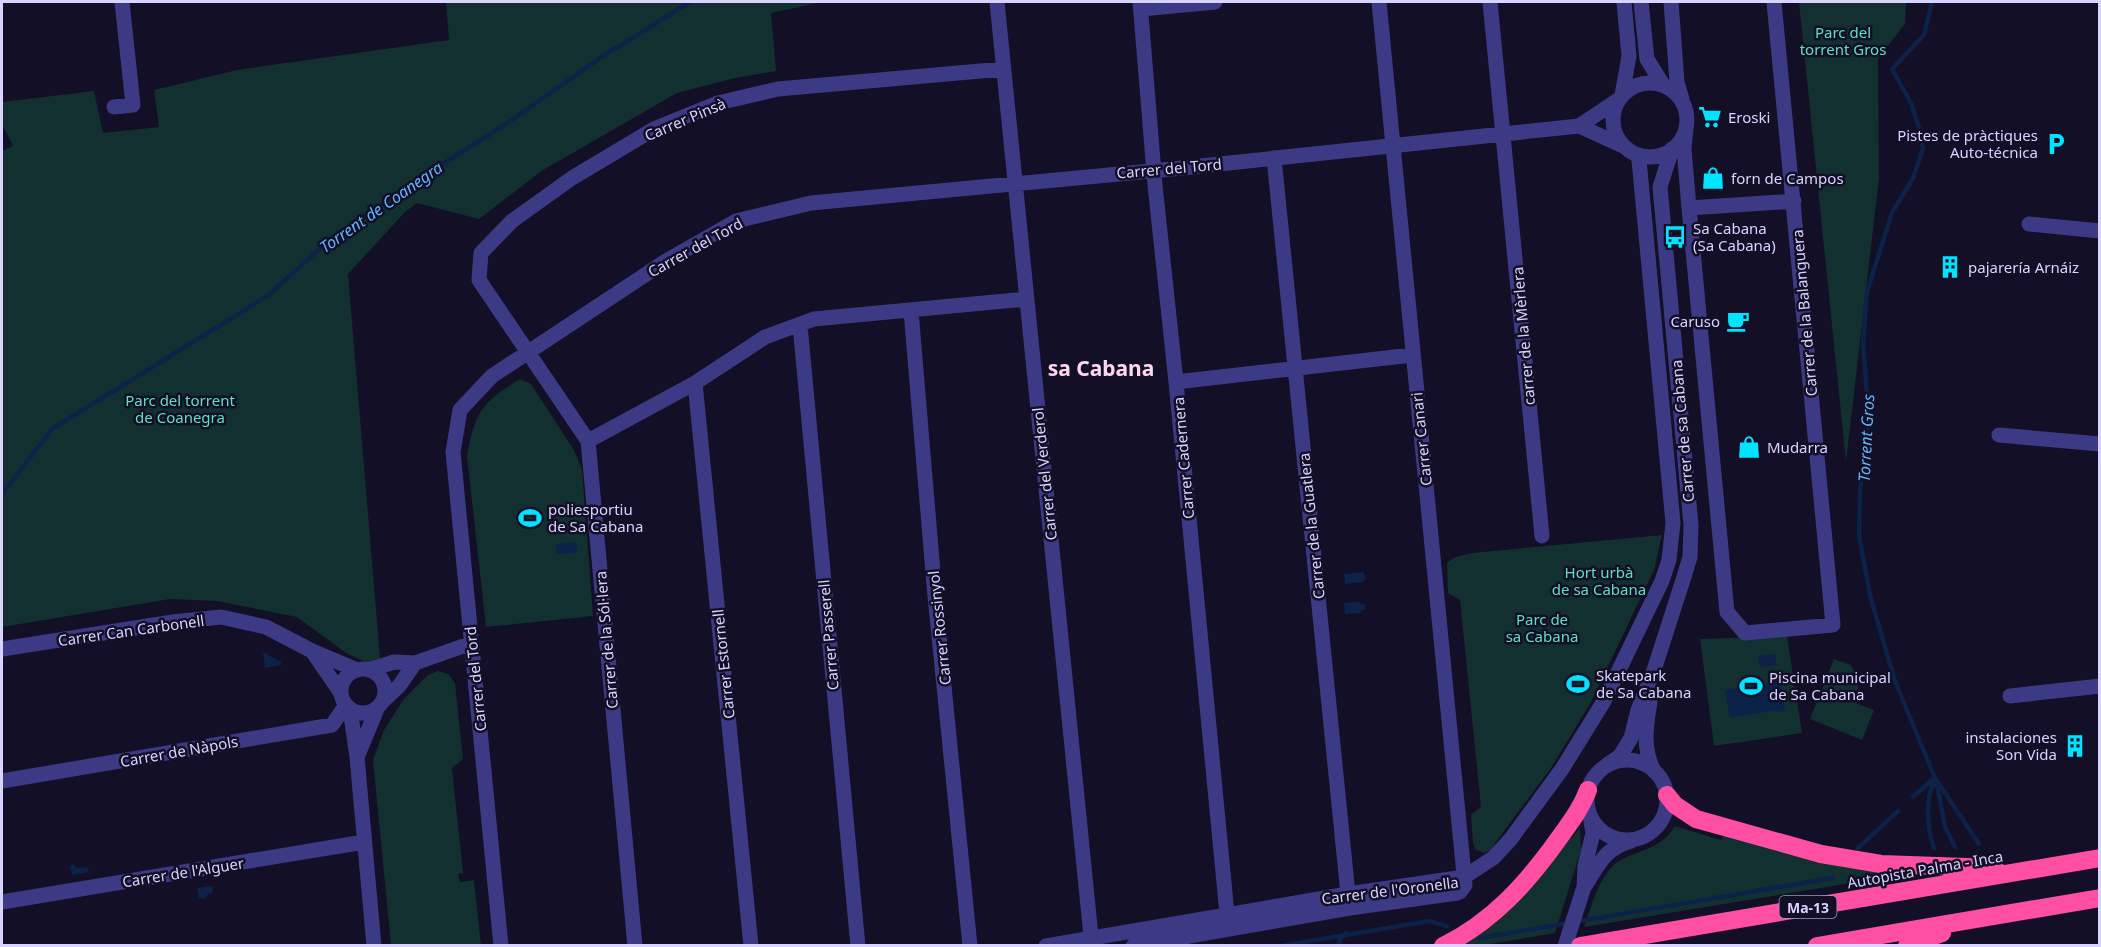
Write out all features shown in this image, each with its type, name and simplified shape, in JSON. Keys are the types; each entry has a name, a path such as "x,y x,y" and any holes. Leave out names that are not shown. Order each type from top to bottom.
{"highway":[{"path":"1443,945 1489,917 1525,883 1579,810 1588,790"},
{"path":"1667,795 1675,805 1696,819 1843,859 1902,865 2036,869"},
{"name":"Autopista Palma - Inca","path":"1580,945 2100,858"},
{"path":"1816,945 2100,898"},
{"path":"1907,945 1982,918"}],"street":[{"path":"114,107 133,105 122,2"},
{"name":"Carrer del Verderol","path":"997,2 1091,942"},
{"path":"1140,5 1215,2"},
{"name":"Carrer Canari","path":"1379,2 1464,877"},
{"path":"1490,2 1504,135"},
{"path":"1624,2 1629,56 1620,97 1613,111 1612,124 1616,136 1660,187"},
{"path":"1641,2 1647,59 1663,85"},
{"path":"1671,2 1677,82 1687,115 1684,149 1689,208 1794,201"},
{"name":"Carrer de la Balanguera","path":"1689,208 1727,612 1745,633 1833,625 1774,2"},
{"name":"Carrer Cadernera","path":"1140,5 1227,914"},
{"path":"1638,84 1647,59"},
{"name":"Carrer Pinsà","path":"529,353 479,280 481,253 512,221 572,178 654,129 718,102 778,89 1004,69"},
{"path":"1620,97 1638,84 1650,82 1663,85 1674,92 1682,102"},
{"name":"Carrer del Tord","path":"501,945 453,452 460,410 492,376 666,261 736,221 811,202 1154,170 1579,126 1620,97"},
{"path":"1579,126 1632,154 1647,157 1661,155 1672,149 1681,140 1686,128"},
{"name":"carrer de la Mèrlera","path":"1504,135 1542,536"},
{"name":"Carrer de sa Cabana","path":"1607,765 1620,756 1628,744 1690,557 1691,525 1660,187 1672,149"},
{"path":"1464,877 1502,850 1580,742 1604,701 1662,581 1669,560 1673,523 1632,154"},
{"name":"Carrer de la Guatlera","path":"1274,158 1348,894"},
{"path":"2029,224 2100,231"},
{"path":"588,441 695,383 765,337 814,319 1026,299"},
{"name":"Carrer Rossinyol","path":"911,311 935,596 970,945"},
{"name":"Carrer Passerell","path":"800,325 858,945"},
{"name":"Carrer de la Sól·lera","path":"529,353 588,441 635,945"},
{"path":"1176,382 1412,355"},
{"name":"Carrer Estornell","path":"695,383 751,945"},
{"path":"1999,435 2100,444"},
{"name":"Carrer Can Carbonell","path":"2,649 172,622 221,617 266,627 312,651 346,702"},
{"path":"374,945 357,757 343,681 347,676 363,670 394,662 415,663 472,644"},
{"path":"312,651 363,670 375,672 383,681 385,694 357,757"},
{"path":"346,702 361,713 367,713 399,686 415,663"},
{"name":"Carrer de sa Cabana","path":"1654,670 1645,741 1649,762 1656,774"},
{"path":"2010,696 2100,686"},
{"name":"Carrer de Nàpols","path":"2,781 332,725 346,702"},
{"path":"1584,887 1585,866 1593,840 1587,800 1588,790 1596,775 1617,760 1635,761 1656,774 1663,783 1667,795 1666,810 1660,824 1648,836 1626,841 1611,837 1599,828 1590,816"},
{"path":"1565,945 1584,887 1605,855 1633,840"},
{"name":"Carrer de l'Alguer","path":"2,902 364,842"},
{"name":"Carrer de l'Oronella","path":"1046,945 1091,942 1227,914 1464,877 1464,888 1457,893 1350,908 1132,945"}],"green space":[{"name":"Parc del torrent de Coanegra","path":"446,2 822,2 771,13 776,71 735,78 677,93 543,170 479,219 417,203 405,212 348,274 381,669 346,653 297,617 217,601 170,599 2,627 2,151 13,146 2,124 2,102 94,91 103,133 159,127 154,90 237,70 449,40"},
{"name":"Parc del torrent Gros","path":"1799,2 1906,2 1905,24 1878,58 1879,178 1846,462"},
{"name":"poliesportiu de Sa Cabana","path":"520,379 531,384 574,450 582,470 593,616 486,627 467,456 473,429 482,410 497,395"},
{"name":"Parc de sa Cabana","path":"1662,535 1654,570 1591,702 1551,768 1490,850 1485,853 1476,850 1473,844 1471,815 1481,807 1460,600 1448,593 1447,563 1456,557 1472,553"},
{"name":"Piscina municipal de Sa Cabana","path":"1787,636 1802,733 1714,746 1700,639"},
{"path":"1834,659 1851,665 1859,681 1856,703 1874,710 1862,740 1810,719"},
{"path":"438,671 448,674 455,683 463,759 452,768 463,873 458,874 460,882 474,880 481,945 391,945 373,760 384,730 403,700 428,675"},
{"path":"1675,826 1721,840 1723,836 1844,867 1900,875 1584,927 1597,890 1609,870 1625,858 1660,842"},
{"path":"1580,827 1581,850 1555,933 1484,945 1459,946 1503,916 1524,895 1569,837 1572,838"}],"water":[{"path":"577,542 577,553 556,554 556,544"},
{"path":"1363,572 1366,578 1363,582 1345,584 1344,574"},
{"path":"1344,603 1365,604 1365,610 1361,610 1361,613 1345,614"},
{"path":"263,652 281,662 281,665 265,668"},
{"path":"1775,654 1777,665 1760,667 1758,656"},
{"path":"1780,678 1785,711 1779,712 1778,710 1730,718 1725,690 1773,682 1773,679"},
{"path":"73,864 77,868 87,867 89,872 72,875 70,866"},
{"path":"212,886 213,893 207,895 205,899 199,898 197,888"}],"waterway":[{"name":"Torrent de Coanegra","path":"2,494 52,429 269,295 329,240 509,122 600,58 690,2"},
{"name":"Torrent Gros","path":"1932,2 1924,35 1892,69 1911,103 1923,148 1913,178 1892,213 1867,292 1863,344 1867,394 1870,404 1860,491 1859,536 1871,599 1895,681 1935,778 1979,844"},
{"path":"1934,848 1929,830 1928,813 1935,778"},
{"path":"1913,797 1933,779"},
{"path":"1936,780 1945,827 1955,847"},
{"path":"1858,848 1898,811"},
{"path":"1480,938 1833,878"},
{"path":"1281,946 1429,921 1447,926"},
{"path":"1338,946 1340,939 1346,933"}],"place":[{"name":"Eroski","path":"1710,117"},
{"name":"Pistes de pràctiques Auto-técnica","path":"2056,144"},
{"name":"forn de Campos","path":"1713,178"},
{"name":"Sa Cabana (Sa Cabana)","path":"1675,237"},
{"name":"pajarería Arnáiz","path":"1950,267"},
{"name":"Caruso","path":"1738,321"},
{"name":"Mudarra","path":"1749,447"},
{"name":"poliesportiu de Sa Cabana","path":"530,518"},
{"name":"Skatepark de Sa Cabana","path":"1578,684"},
{"name":"Piscina municipal de Sa Cabana","path":"1751,686"},
{"name":"instalaciones Son Vida","path":"2075,746"}],"district":[{"name":"sa Cabana","path":"1101,368"}],"park label":[{"name":"Hort urbà de sa Cabana","path":"1599,580"}]}
